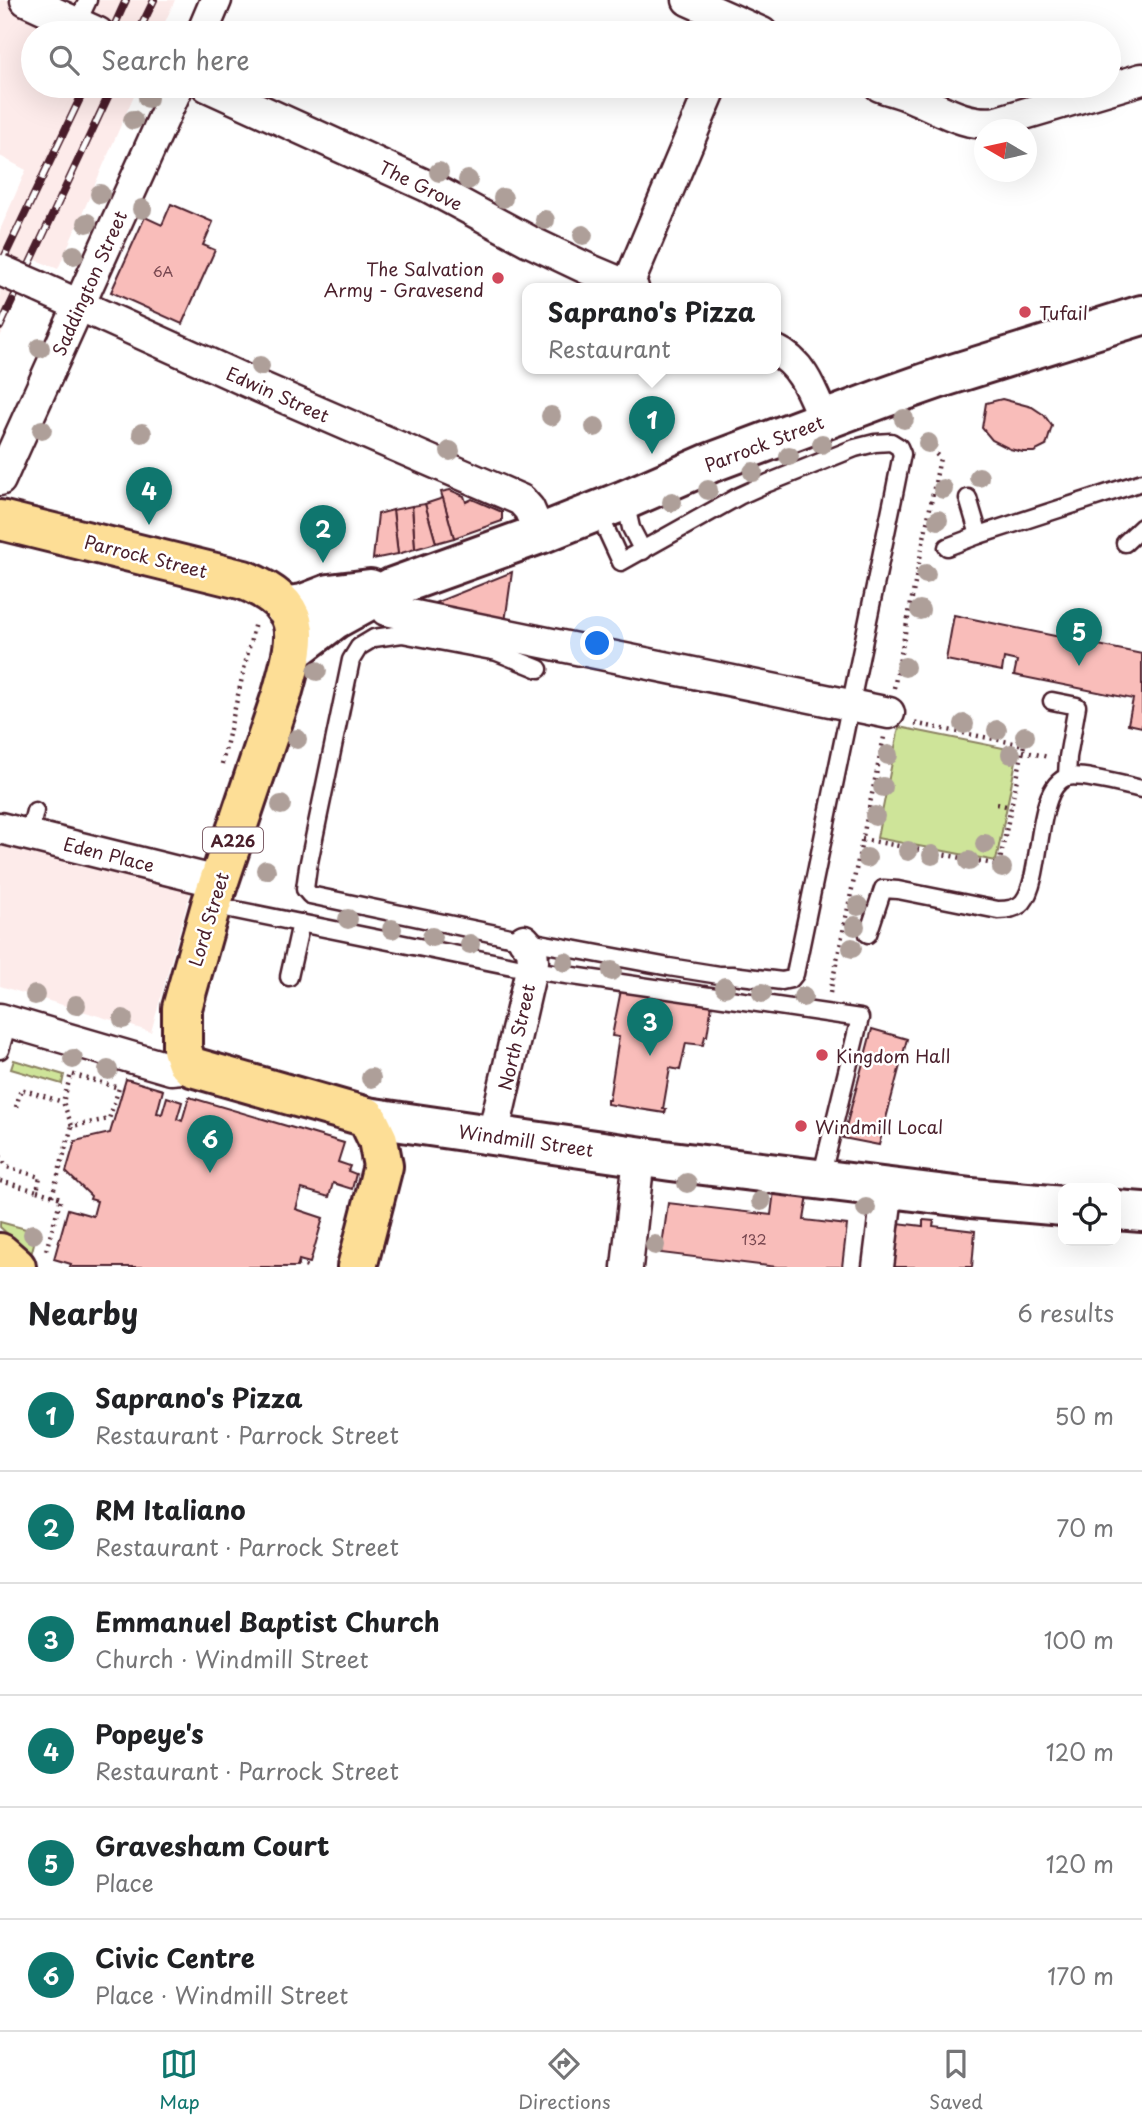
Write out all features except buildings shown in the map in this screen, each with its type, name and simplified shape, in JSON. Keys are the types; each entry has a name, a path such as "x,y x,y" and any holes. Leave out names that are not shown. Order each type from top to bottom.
{"main road":[{"name":"Parrock Street","path":"0,520 244,580 258,586 270,611"},
{"name":"A226","path":"270,611 292,620 296,631 293,651"},
{"name":"Lord Street","path":"192,1067 186,1061 182,1049 181,1014 215,893 282,694 293,651"},
{"name":"Windmill Street","path":"192,1067 367,1117"},
{"path":"357,1267 383,1166 378,1140 367,1117"}],"street":[{"path":"26,0 88,21"},
{"path":"207,21 216,0"},
{"path":"688,0 728,21"},
{"path":"1121,85 1142,79"},
{"name":"Saddington Street","path":"0,480 173,98"},
{"name":"The Grove","path":"233,98 427,187 529,241 621,283"},
{"path":"633,283 707,98"},
{"path":"914,98 964,120 979,123 997,122 1078,98"},
{"name":"Edwin Street","path":"0,270 521,500 529,509 540,534"},
{"name":"Parrock Street","path":"293,651 335,620 710,463 940,378 1142,315"},
{"path":"781,354 789,359 809,385 824,420"},
{"name":"Parrock Street","path":"270,611 303,604 329,594 389,599"},
{"path":"389,599 895,717"},
{"name":"Eden Place","path":"0,828 32,823 215,893"},
{"name":"North Street","path":"493,1136 532,970 532,949 524,940"},
{"name":"Windmill Street","path":"3,1030 171,1069 192,1067"},
{"name":"Windmill Street","path":"367,1117 639,1157 1058,1206"},
{"path":"634,1266 639,1157"},
{"path":"878,1267 888,1187"},
{"path":"1121,1210 1142,1212"}],"lane":[{"path":"540,670 498,652 401,634 374,638 359,647 351,660 305,889 318,898 524,940 719,975 782,981 791,979 795,974 902,454 899,447 891,442 855,448 739,496 621,562 611,506"},
{"path":"947,547 1142,482"},
{"path":"968,498 979,535"},
{"path":"611,506 631,528 643,551"},
{"path":"1125,543 1142,527"},
{"path":"1052,701 1077,706 1067,777"},
{"path":"868,934 883,889 998,910 1012,909 1020,905 1030,887 1052,791 1057,783 1067,777 1142,789"},
{"path":"215,893 301,923 532,970 860,1018 821,1178"},
{"path":"289,977 301,923"}],"path":[{"path":"222,764 270,611"},
{"path":"862,839 999,865 1024,745 895,717"},
{"path":"997,804 1011,807"},
{"path":"52,1195 72,1126 63,1102 71,1074 119,1088 109,1119 72,1126"},
{"path":"16,1107 21,1089 63,1102"},
{"path":"0,1156 7,1167 40,1177 37,1191"},
{"path":"0,1181 61,1198 16,1263"},
{"path":"298,1264 308,1267"}],"shaded area":[{"path":"0,0 175,0 165,21 21,21 21,98 133,98 58,269 36,260 0,337 0,230 26,170 0,156"},
{"path":"0,842 192,886 151,1032 0,986"}],"green space":[{"path":"899,727 1018,751 996,861 877,838"},
{"path":"14,1060 64,1075 62,1084 11,1069"},
{"path":"0,1222 37,1232 31,1255 0,1227"}],"railway":[{"path":"116,21 126,0"},
{"path":"144,21 154,0"},
{"path":"0,266 80,98"},
{"path":"0,327 107,98"}],"place":[{"name":"The Salvation Army - Gravesend","path":"498,278"},
{"name":"Tufail","path":"1025,312"},
{"name":"Saprano's Pizza","path":"652,454"},
{"name":"Popeye's","path":"149,525"},
{"name":"RM Italiano","path":"323,563"},
{"name":"Gravesham Court","path":"1079,666"},
{"name":"Kingdom Hall","path":"822,1055"},
{"name":"Emmanuel Baptist Church","path":"650,1056"},
{"name":"Windmill Local","path":"801,1126"},
{"name":"Civic Centre","path":"210,1173"}]}
